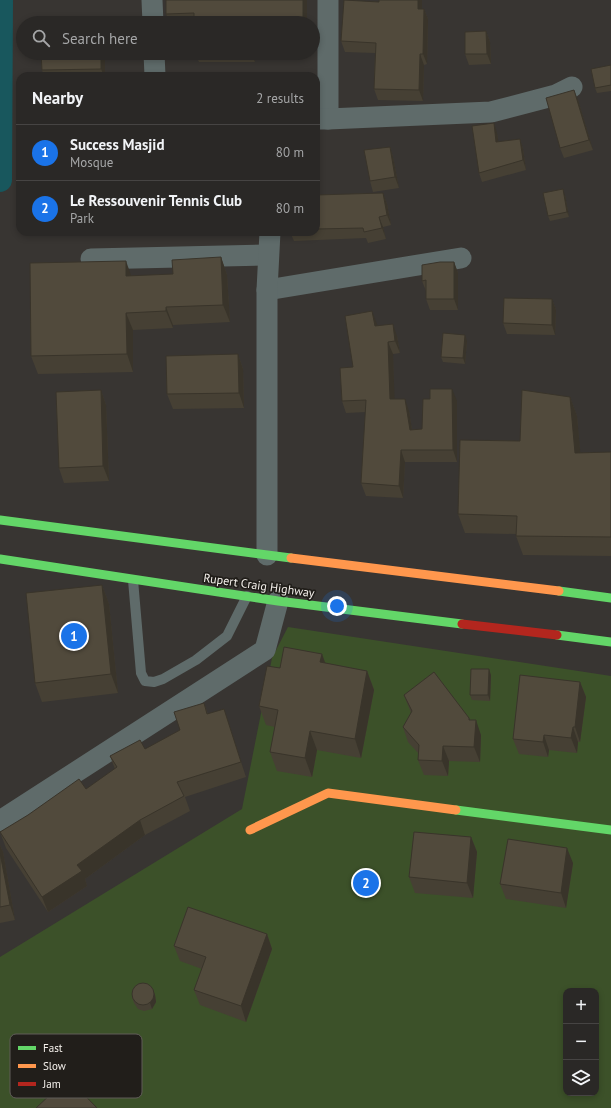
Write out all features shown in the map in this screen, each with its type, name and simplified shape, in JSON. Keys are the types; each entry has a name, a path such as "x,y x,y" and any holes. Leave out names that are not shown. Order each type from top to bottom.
{"main road":[{"path":"0,520 611,598"},
{"name":"Rupert Craig Highway","path":"0,559 278,601 611,642"},
{"path":"250,830 328,793 611,830"}],"street":[{"path":"152,0 153,16"},
{"path":"328,0 322,119 491,112 556,95 572,87"},
{"path":"154,60 155,72"},
{"path":"267,555 267,290 270,236"},
{"path":"91,259 268,255"},
{"path":"267,290 461,258"},
{"path":"0,821 265,650 278,601"}],"lane":[{"path":"133,580 142,673 145,681 154,682 163,679 196,660 227,636 247,596"}],"green space":[{"path":"288,627 611,676 611,1108 0,1108 0,957 242,809 272,658"}],"building":[{"path":"166,0 303,0 303,16 194,16 194,13 166,14"},
{"path":"344,0 379,2 379,0 418,0 418,9 424,9 423,54 420,54 419,90 374,89 376,43 341,41"},
{"path":"486,31 487,54 465,54 465,32"},
{"path":"41,60 101,60 101,69 42,70"},
{"path":"611,65 611,85 595,88 591,69"},
{"path":"574,90 589,140 560,148 546,98"},
{"path":"494,123 496,142 520,139 523,160 479,173 472,126"},
{"path":"390,147 395,177 370,181 364,150"},
{"path":"563,189 567,212 548,216 543,193"},
{"path":"383,193 387,215 379,217 382,228 364,232 363,228 320,229 320,195"},
{"path":"221,257 223,305 166,307 166,311 126,313 127,354 31,356 30,263 126,261 126,276 173,274 172,260"},
{"path":"440,262 454,262 454,299 426,299 426,280 422,281 422,265"},
{"path":"504,298 552,299 552,325 503,323"},
{"path":"372,311 375,326 393,324 395,341 388,342 390,399 405,399 410,430 422,429 423,399 430,399 430,389 452,389 453,450 401,450 399,486 361,483 366,400 342,401 340,368 353,367 345,316"},
{"path":"443,333 465,335 463,358 441,357"},
{"path":"238,354 239,393 167,394 166,356"},
{"path":"101,390 103,466 59,468 56,392"},
{"path":"522,390 570,397 575,453 611,452 611,537 516,536 517,516 458,514 460,440 520,441"},
{"path":"102,585 111,674 35,683 26,593"},
{"path":"284,647 322,654 320,662 367,671 355,739 310,731 305,758 270,752 278,710 259,706 267,666 280,668"},
{"path":"471,669 489,669 488,695 470,695"},
{"path":"434,672 469,720 476,720 474,747 443,746 442,761 418,760 419,745 403,727 412,711 404,695"},
{"path":"520,675 580,682 575,727 573,727 571,738 544,735 543,742 513,739"},
{"path":"204,703 207,714 224,709 241,762 177,782 184,796 140,820 77,865 82,871 42,897 0,832 28,815 79,779 86,789 117,767 110,756 140,740 145,749 180,730 174,712"},
{"path":"414,832 471,837 467,883 409,877"},
{"path":"508,839 567,848 561,893 500,884"},
{"path":"0,853 10,905 0,907"},
{"path":"188,907 267,934 241,1006 194,990 206,957 174,946"},
{"path":"143,983 151,986 154,994 151,1002 143,1005 135,1002 132,994 135,986"},
{"path":"47,1098 87,1098 97,1108 36,1108"}],"waterway":[{"path":"0,180 1,0"}],"traffic: fast":[{"path":"0,520 291,558"},
{"path":"0,559 278,601 462,624"},
{"path":"559,591 611,598"},
{"path":"557,635 611,642"},
{"path":"456,810 611,830"}],"traffic: slow":[{"path":"291,558 559,591"},
{"path":"250,830 328,793 456,810"}],"traffic: jam":[{"path":"462,624 557,635"}],"place":[{"name":"Success Masjid","path":"74,636"},
{"name":"Le Ressouvenir Tennis Club","path":"366,883"}]}
